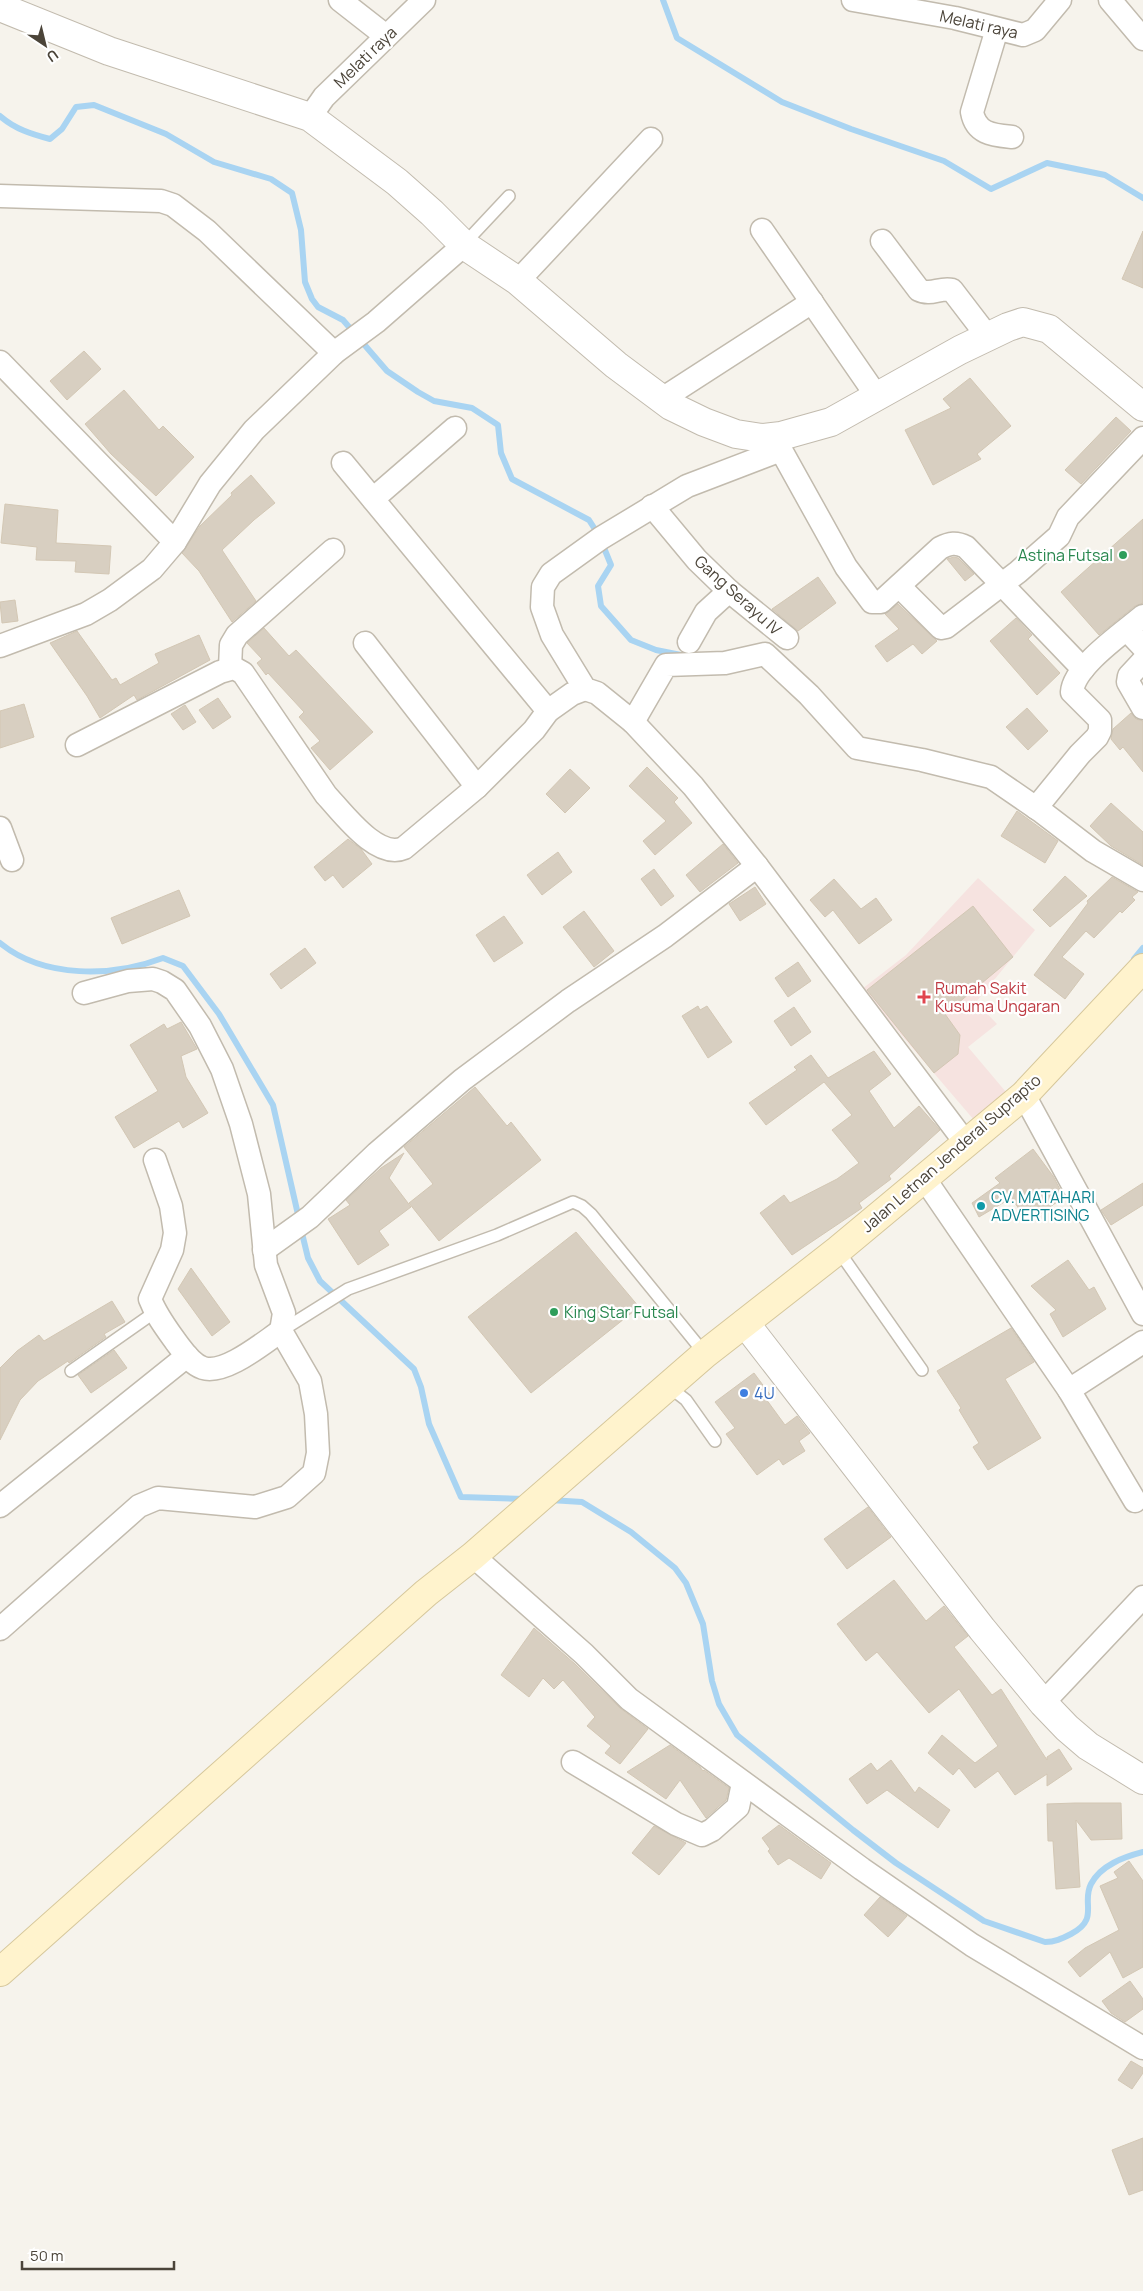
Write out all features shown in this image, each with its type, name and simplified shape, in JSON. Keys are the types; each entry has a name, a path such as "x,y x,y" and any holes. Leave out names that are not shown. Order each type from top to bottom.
{"main road":[{"name":"Jalan Letnan Jenderal Suprapto","path":"0,1972 426,1593 473,1556 705,1354 838,1250 965,1142 1024,1095 1137,974"}],"street":[{"path":"340,0 386,36"},
{"name":"Melati raya","path":"310,117 324,97 424,0"},
{"name":"Melati raya","path":"853,0 955,18 1023,35 1029,34 1041,24 1060,0"},
{"path":"1110,0 1143,39"},
{"path":"0,7 109,51 310,117 397,182 464,245 518,280 616,365 662,399 704,422 736,434 781,443 841,559 872,602 881,602 940,548 950,543 959,544 966,547 1000,585 1082,669"},
{"path":"997,28 972,112 976,125 988,134 1012,137"},
{"path":"518,280 651,139"},
{"path":"0,196 160,201 173,205 207,231 334,353"},
{"path":"762,230 878,398"},
{"path":"882,241 919,290 928,293 946,288 952,290 988,337"},
{"path":"0,646 86,614 110,600 152,569 175,542 210,484 254,430 334,353 376,322 464,245"},
{"path":"662,399 812,302"},
{"path":"585,690 552,635 541,599 543,587 552,574 598,540 687,486 830,422 878,398 988,337 1014,324 1023,322 1049,329 1143,407"},
{"path":"0,362 175,542"},
{"path":"373,500 455,428"},
{"path":"898,586 944,628 1059,536 1068,517 1143,438"},
{"path":"343,463 548,711"},
{"name":"Gang Serayu IV","path":"652,506 697,560 729,591 787,638"},
{"path":"230,668 231,645 235,638 333,550"},
{"path":"689,642 706,612 729,591"},
{"path":"1040,803 1097,737 1100,731 1100,720 1072,692 1072,684 1082,669 1135,623 1143,647"},
{"path":"365,643 477,787"},
{"path":"633,722 666,665 725,663 765,654 809,695 857,748 922,760 991,777 1040,803 1093,851 1143,880"},
{"path":"1143,661 1129,676 1128,682 1143,708"},
{"path":"77,745 230,668 239,670 326,795 371,842 391,850 404,848 477,787 534,730 548,711 572,694 585,690 597,693 633,722 693,786 757,866 965,1142"},
{"path":"0,828 12,860"},
{"path":"264,1250 310,1217 377,1153 462,1080 568,1001 665,936 757,866"},
{"path":"0,1629 139,1506 158,1498 255,1507 287,1497 314,1473 318,1453 316,1414 310,1381 281,1331 284,1312 268,1271 264,1250 259,1194 241,1124 222,1069 200,1026 182,999 169,986 153,979 128,981 84,993"},
{"path":"1024,1095 1143,1314"},
{"path":"155,1160 170,1206 175,1233 172,1250 150,1299 155,1312 187,1356 202,1368 218,1369 252,1351 281,1331"},
{"path":"924,1178 1070,1390 1135,1501"},
{"path":"745,1323 976,1621 1042,1703 1088,1746 1143,1780"},
{"path":"1070,1390 1143,1342"},
{"path":"0,1506 187,1356"},
{"path":"473,1556 584,1654 629,1699 743,1783 972,1945 1143,2048"},
{"path":"1042,1703 1143,1597"},
{"path":"573,1762 676,1824 702,1835 712,1830 738,1807 743,1783"}],"lane":[{"path":"464,245 508,196"},
{"path":"281,1331 348,1289 497,1235 573,1202 582,1206 590,1214 705,1354"},
{"path":"838,1250 922,1370"},
{"path":"71,1372 155,1312"},
{"path":"668,1386 686,1400 715,1441"}],"shaded area":[{"name":"Rumah Sakit Kusuma Ungaran","path":"978,878 1035,930 976,1002 997,1024 968,1047 1006,1092 974,1120 862,989 906,955"}],"building":[{"path":"1143,231 1143,288 1122,279"},
{"path":"84,351 101,369 67,400 50,381"},
{"path":"970,378 1011,426 977,454 981,459 933,485 905,430 951,408 943,399"},
{"path":"124,390 159,430 163,426 194,457 156,496 111,454 85,424"},
{"path":"1116,417 1131,431 1081,484 1065,470"},
{"path":"251,475 275,503 222,550 256,601 232,622 199,571 182,553 200,526"},
{"path":"5,504 58,510 56,543 111,546 109,574 75,572 76,561 36,560 37,547 1,543"},
{"name":"Astina Futsal","path":"1143,519 1143,603 1135,606 1099,635 1061,592"},
{"path":"958,558 974,574 965,581 947,559"},
{"path":"818,577 836,603 798,631 772,609"},
{"path":"15,600 18,621 2,623 0,602"},
{"path":"898,604 937,641 922,654 913,644 887,662 875,646 899,629 885,614"},
{"path":"1016,618 1032,635 1028,639 1060,673 1037,695 990,641"},
{"path":"264,628 289,656 296,650 373,732 330,770 311,748 320,741 299,717 304,712 268,673 266,675 257,663 262,659 247,643"},
{"path":"77,631 112,680 116,678 120,685 159,663 155,654 199,635 210,660 137,700 134,695 100,718 50,643"},
{"path":"218,698 231,717 213,729 199,710"},
{"path":"24,704 34,737 0,748 0,711"},
{"path":"185,705 196,722 183,730 171,714"},
{"path":"1027,708 1048,731 1028,750 1006,727"},
{"path":"1131,713 1136,719 1143,721 1143,772 1123,747 1120,750 1111,739 1113,729"},
{"path":"647,767 678,798 674,802 692,823 655,855 643,841 666,821 629,786"},
{"path":"570,769 590,788 565,813 546,794"},
{"path":"1111,803 1143,832 1143,865 1111,846 1090,826"},
{"path":"1017,811 1058,841 1045,863 1001,836"},
{"path":"348,839 361,849 372,864 343,888 333,875 325,881 314,867"},
{"path":"723,844 738,863 700,892 686,875"},
{"path":"558,852 572,872 542,895 527,875"},
{"path":"654,869 674,896 661,906 641,879"},
{"path":"1065,876 1087,896 1050,927 1033,910"},
{"path":"1112,877 1138,892 1132,897 1135,900 1122,913 1120,911 1094,938 1086,931 1062,957 1084,974 1065,999 1034,975 1088,903 1087,901"},
{"path":"834,879 861,909 876,898 892,920 859,944 833,910 825,917 810,900"},
{"path":"755,887 766,904 740,921 729,904"},
{"path":"179,890 190,916 122,944 111,918"},
{"path":"973,906 1013,957 945,1014 960,1035 958,1054 934,1073 867,990"},
{"path":"584,911 614,951 594,967 563,927"},
{"path":"504,916 523,943 494,962 476,935"},
{"path":"305,948 316,963 281,989 270,974"},
{"path":"798,962 811,981 788,997 775,978"},
{"path":"698,1006 700,1010 707,1006 732,1042 708,1058 682,1016"},
{"path":"794,1007 811,1032 791,1046 774,1021"},
{"path":"181,1022 197,1049 181,1056 186,1077 208,1113 183,1128 179,1121 134,1148 115,1117 158,1091 130,1045 164,1024 167,1029"},
{"path":"874,1051 891,1074 869,1091 894,1128 919,1106 940,1130 889,1176 891,1179 859,1203 862,1208 792,1255 760,1213 784,1195 790,1203 837,1179 859,1163 832,1130 852,1115 824,1082 766,1125 749,1103 797,1070 794,1067 811,1055 828,1078"},
{"path":"475,1087 507,1126 511,1122 541,1160 439,1241 409,1203 433,1184 404,1147"},
{"path":"1033,1149 1053,1176 1064,1197 1029,1222 1011,1198 979,1217 972,1203 1000,1183 995,1178"},
{"path":"404,1153 389,1178 411,1207 379,1231 389,1245 358,1265 328,1219 350,1205 346,1200 381,1168"},
{"path":"1143,1183 1143,1205 1111,1225 1101,1210"},
{"name":"King Star Futsal","path":"576,1232 639,1307 531,1393 468,1317"},
{"path":"1068,1260 1089,1290 1094,1287 1106,1309 1063,1337 1050,1314 1056,1310 1031,1286"},
{"path":"191,1268 230,1322 212,1336 178,1289"},
{"path":"112,1301 125,1322 104,1334 106,1337 69,1363 68,1361 38,1381 20,1400 0,1440 0,1368 17,1351 39,1335 44,1341"},
{"path":"1011,1328 1034,1362 1005,1379 1041,1438 988,1470 973,1447 979,1443 959,1410 961,1408 937,1371"},
{"path":"114,1350 127,1368 91,1393 78,1375"},
{"path":"754,1373 771,1396 766,1399 785,1425 797,1416 810,1433 799,1441 805,1451 783,1465 779,1459 757,1475 726,1434 735,1428 715,1402"},
{"path":"868,1507 891,1537 847,1569 824,1539"},
{"path":"894,1580 926,1621 944,1606 968,1636 954,1647 992,1695 1001,1689 1047,1760 1047,1757 1059,1749 1072,1769 1047,1786 1047,1774 1015,1795 998,1771 975,1788 959,1768 953,1775 928,1753 942,1735 975,1763 998,1746 959,1689 929,1713 877,1652 866,1661 837,1624"},
{"path":"534,1628 575,1664 620,1708 648,1729 620,1764 605,1753 611,1746 587,1726 595,1717 563,1680 554,1689 543,1678 529,1697 501,1675"},
{"path":"670,1745 703,1771 729,1788 726,1800 706,1818 680,1780 666,1799 627,1772"},
{"path":"891,1760 915,1793 919,1787 950,1810 938,1828 887,1790 867,1804 849,1779 871,1763 877,1771"},
{"path":"1121,1803 1122,1839 1091,1840 1076,1820 1080,1887 1056,1889 1053,1841 1048,1841 1047,1804"},
{"path":"779,1825 831,1863 821,1879 789,1858 778,1865 762,1838"},
{"path":"654,1826 686,1843 659,1875 632,1853"},
{"path":"1129,1861 1143,1881 1143,1967 1123,1978 1110,1952 1080,1977 1068,1962 1085,1948 1119,1930 1100,1886 1118,1878 1114,1872"},
{"path":"880,1897 907,1916 888,1937 864,1915"},
{"path":"1130,1981 1143,1999 1143,2009 1125,2022 1111,2013 1102,2001"},
{"path":"1131,2061 1143,2068 1143,2073 1132,2089 1118,2080"},
{"path":"1143,2138 1143,2190 1129,2195 1112,2150"}],"waterway":[{"path":"663,0 677,38 782,102 851,129 944,161 991,189 1047,163 1105,175 1143,198"},
{"path":"0,116 24,130 50,139 62,129 76,107 94,105 166,134 214,162 271,179 292,193 301,230 305,282 312,299 318,307 343,320 387,371 418,392 434,401 472,408 498,425 501,453 512,479 589,520 598,534"},
{"path":"602,543 611,565 598,586 601,606 631,640 656,650 681,655"},
{"path":"0,943 18,955 58,969 79,971 123,969 163,958 183,966 219,1014 273,1105 299,1219"},
{"path":"1138,964 1134,959 1143,948"},
{"path":"301,1229 308,1258 320,1281 414,1369 421,1387 429,1424 461,1497 525,1499"},
{"path":"550,1500 582,1502 631,1532 675,1568 686,1583 703,1624 712,1681 719,1704 737,1735 896,1863 984,1921 1045,1942 1061,1939 1085,1923 1088,1910 1088,1891 1095,1877 1121,1859 1143,1852"}],"place":[{"name":"Astina Futsal","path":"1123,555"},
{"name":"Rumah Sakit Kusuma Ungaran","path":"924,997"},
{"name":"CV. MATAHARI ADVERTISING","path":"981,1206"},
{"name":"King Star Futsal","path":"554,1312"},
{"name":"4U","path":"744,1393"}]}
